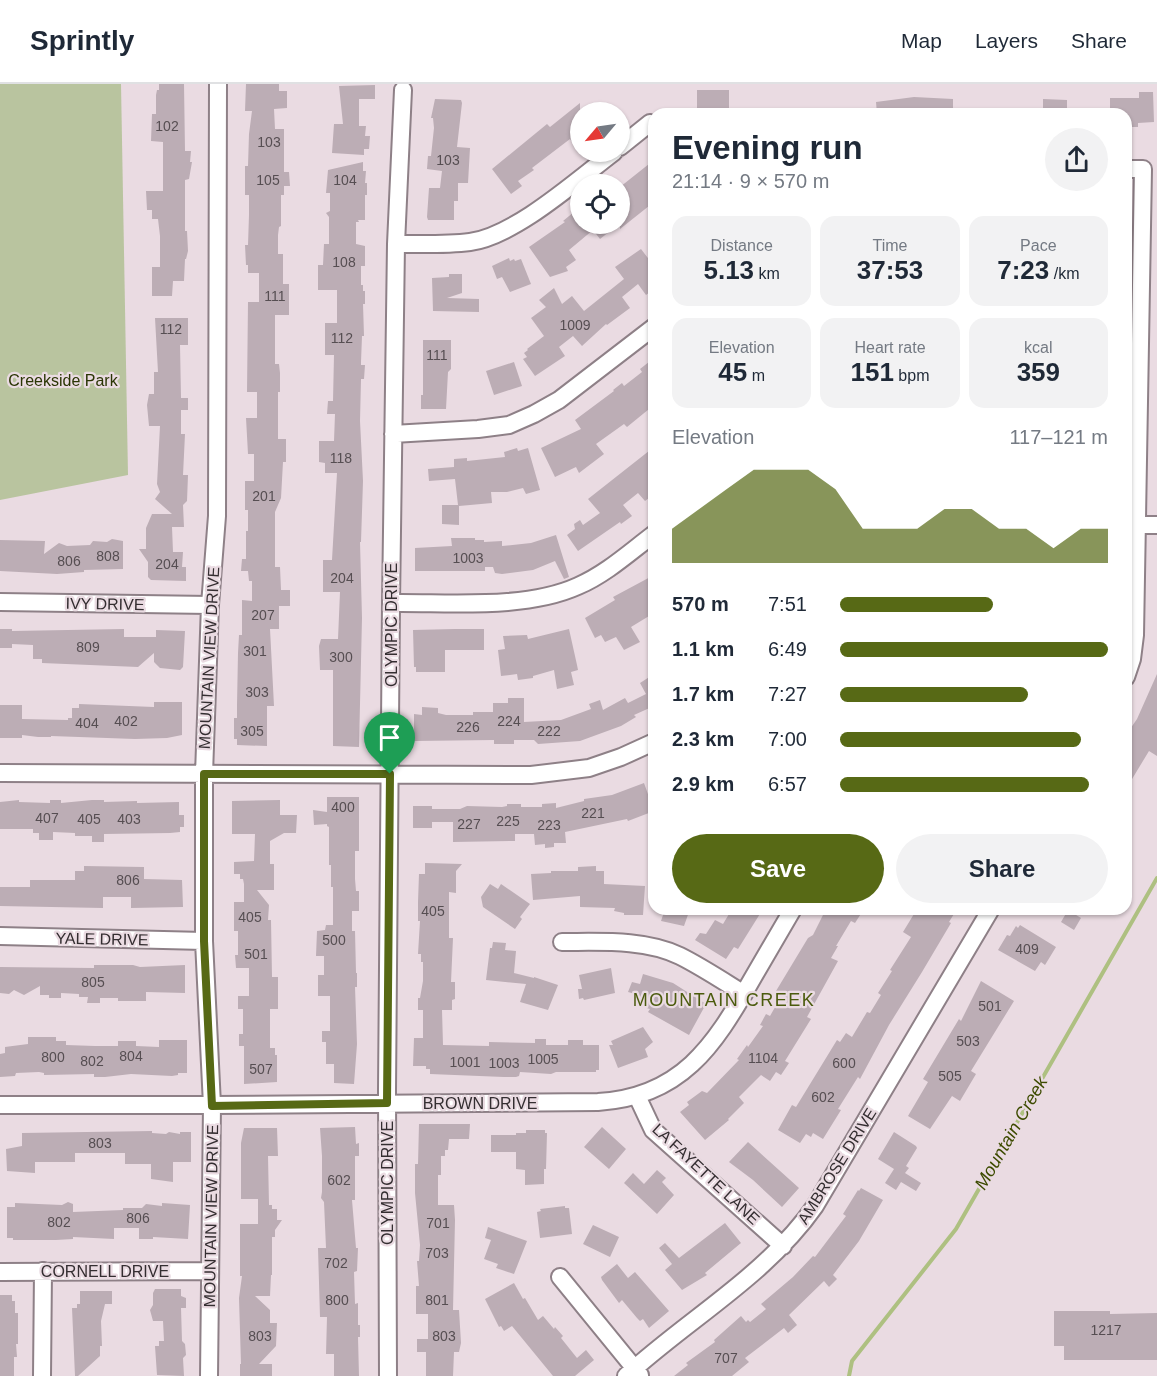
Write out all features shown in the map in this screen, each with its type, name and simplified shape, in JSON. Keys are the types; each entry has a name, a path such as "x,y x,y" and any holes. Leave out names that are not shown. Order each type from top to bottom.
{"street":[{"name":"MOUNTAIN VIEW DRIVE","path":"209,1376 212,1106 204,941 204,774 210,605 217,516 218,84"},
{"name":"OLYMPIC DRIVE","path":"388,1376 387,1103 391,603 396,244 403,90"},
{"path":"630,139 648,125"},
{"path":"396,244 471,242 494,235 538,211 601,162"},
{"path":"1132,659 1135,635 1132,525 1135,169"},
{"path":"393,434 509,425 559,400 648,332"},
{"path":"1132,525 1157,525"},
{"path":"391,603 507,602 534,600 555,595 598,576 648,538"},
{"name":"IVY DRIVE","path":"0,602 210,605"},
{"path":"0,772 531,775 589,768 648,745"},
{"name":"BROWN DRIVE","path":"0,1105 212,1106 598,1102 637,1096 682,1073 717,1037 790,915"},
{"name":"AMBROSE DRIVE","path":"634,1374 783,1246 799,1229 815,1206 987,915"},
{"name":"YALE DRIVE","path":"0,936 204,941"},
{"path":"562,942 606,942 657,948 679,955 744,994"},
{"name":"LA FAYETTE LANE","path":"637,1096 653,1130 783,1246"},
{"path":"42,1376 43,1271"},
{"name":"CORNELL DRIVE","path":"0,1272 210,1271"},
{"path":"560,1277 634,1374"}],"green space":[{"name":"Creekside Park","path":"0,84 121,84 128,475 0,500"}],"building":[{"path":"159,84 184,84 185,151 191,151 190,162 192,162 189,179 185,180 185,231 187,231 188,251 185,259 184,281 173,281 172,296 152,296 152,267 160,267 160,236 158,219 152,219 152,210 147,210 146,191 163,191 163,142 151,141 152,114 156,114 156,95"},
{"path":"246,84 279,84 279,91 287,91 287,108 274,109 275,129 284,129 284,172 289,172 290,186 284,186 284,195 281,195 281,226 278,235 278,254 283,254 283,284 289,284 289,315 275,315 275,364 279,364 280,373 278,439 286,439 286,462 283,462 281,498 275,512 275,567 280,567 281,590 290,590 290,606 279,606 279,629 270,629 274,706 267,706 267,746 237,745 237,739 234,739 234,718 237,718 239,635 242,635 242,600 252,601 252,581 249,581 248,571 241,571 242,559 246,559 246,531 248,531 245,481 254,481 254,454 248,454 246,418 257,418 257,392 247,392 248,302 259,302 259,273 248,273 248,265 246,265 245,245 248,245 249,195 245,195 245,166 248,166 252,111 245,111"},
{"path":"375,85 375,99 359,99 359,126 366,126 365,136 370,136 369,149 364,149 364,155 332,153 334,124 343,124 339,86"},
{"path":"697,90 729,90 729,108 697,108"},
{"path":"1139,92 1153,92 1154,122 1138,123 1138,127 1132,127 1132,108 1110,108 1110,98 1139,98"},
{"path":"914,97 953,99 953,108 876,108 876,102"},
{"path":"435,99 461,100 457,147 470,148 468,183 458,183 458,201 454,201 454,220 428,220 427,217 429,188 440,188 442,171 427,169 428,156 431,156 434,128 433,118 431,118"},
{"path":"1043,99 1067,100 1067,108 1043,108"},
{"path":"570,111 570,139 518,181 522,186 511,194 492,169 547,124 550,127"},
{"path":"363,162 363,171 366,171 365,183 367,183 365,220 356,222 356,244 365,246 365,266 361,266 361,285 365,291 365,304 363,304 364,336 362,336 361,365 365,365 364,379 361,379 360,421 363,481 360,542 362,618 359,747 333,746 333,670 320,670 321,639 338,639 340,592 323,592 323,560 332,560 337,473 325,473 325,463 319,462 319,441 334,441 335,414 327,414 328,401 333,401 334,355 325,355 325,323 337,323 337,290 318,290 318,265 323,265 324,244 329,244 329,217 326,213 330,211 330,193 326,193 328,170"},
{"path":"648,165 648,207 630,221 630,179"},
{"path":"570,215 570,234 588,234 569,250 576,260 566,267 568,271 550,277 529,247 565,222 563,221"},
{"path":"596,234 606,234 600,239"},
{"path":"641,249 648,258 648,294 646,295 638,284 622,297 630,308 606,324 582,346 573,336 559,347 565,356 535,376 523,359 527,357 524,353 527,349 544,336 531,318 546,307 539,300 554,288 562,304 572,296 584,311 624,279 615,267"},
{"path":"509,258 510,261 521,259 531,284 510,292 502,277 497,279 492,266"},
{"path":"449,274 462,274 462,293 447,298 479,299 479,312 433,311 432,278 449,277"},
{"path":"155,318 188,318 188,345 180,345 181,398 188,398 188,410 181,410 181,434 185,434 183,475 188,475 187,501 183,505 184,527 172,527 173,552 183,552 182,567 186,567 186,581 151,580 148,577 148,562 139,549 146,549 146,528 152,514 172,514 155,499 160,492 157,484 160,426 149,426 147,405 149,394 154,394 154,372 158,372"},
{"path":"423,340 451,340 451,369 448,372 446,409 421,409"},
{"path":"514,362 522,386 494,395 486,371"},
{"path":"648,363 648,410 627,427 624,424 596,444 604,454 579,473 576,467 555,477 541,448 581,429 575,420 622,383 624,386 642,372 640,369"},
{"path":"517,448 518,451 528,448 540,490 526,494 523,488 507,492 491,492 492,503 459,506 459,525 442,524 442,505 458,505 455,479 429,481 428,469 454,467 454,459 467,458 467,461 505,457 504,452"},
{"path":"648,452 648,499 645,501 638,493 623,505 632,516 578,551 567,535 575,529 574,524 580,520 583,525 600,513 588,499"},
{"path":"556,535 569,577 564,579 555,561 533,570 502,574 495,573 493,567 485,567 485,571 415,571 415,548 452,546 451,538 475,538 475,540 484,540 484,542 502,541 502,546 531,543"},
{"path":"112,539 123,541 123,569 84,570 84,572 57,574 0,571 0,540 45,541 44,554 59,543 67,546 90,545 93,541 107,542"},
{"path":"648,578 648,617 631,627 640,642 624,650 616,637 605,642 601,635 595,638 585,618 615,600 613,597"},
{"path":"0,629 12,629 12,631 124,629 124,637 156,637 156,630 185,631 183,667 180,670 160,668 154,662 154,653 138,667 42,663 42,659 33,659 33,645 12,644 12,648 0,648"},
{"path":"484,629 484,650 445,650 445,672 416,672 413,630"},
{"path":"569,629 578,670 571,672 574,685 557,689 554,670 533,676 533,678 518,680 517,674 501,676 498,650 505,649 503,636 527,635 528,639"},
{"path":"1157,674 1157,756 1149,751 1132,779 1132,726"},
{"path":"648,678 648,709 634,715 636,717 621,726 580,741 538,744 534,740 514,740 514,744 494,744 494,740 414,741 414,714 422,715 422,707 438,708 438,713 446,715 473,715 473,712 493,712 493,703 508,703 508,698 524,698 524,722 561,720 591,709 589,704 600,700 603,710 625,698 628,703 646,694 640,683"},
{"path":"154,702 182,702 182,735 135,739 22,735 22,738 0,738 0,705 22,705 22,719 68,720 72,718 72,708 79,708 79,704 154,707"},
{"path":"644,783 648,794 648,813 628,821 627,819 565,832 566,843 554,843 554,847 545,848 545,844 535,845 534,834 515,834 515,841 453,842 453,822 432,822 432,828 413,828 413,806 460,809 467,806 502,807 507,804 542,807 542,804 556,803 556,808 584,801 584,799 612,795"},
{"path":"327,797 359,797 359,851 355,851 355,879 356,891 359,891 359,911 352,911 357,973 357,987 355,987 357,1044 354,1084 334,1083 334,1064 326,1064 326,1042 322,1042 322,1031 330,1031 330,996 318,996 318,975 324,975 324,956 316,956 317,931 325,930 326,925 333,925 333,887 331,887 331,865 329,865 329,827 327,824 314,825 313,810 327,812"},
{"path":"19,800 19,802 50,803 50,800 61,800 61,803 92,800 137,801 137,803 179,802 179,815 184,815 184,827 180,827 180,832 170,833 104,834 104,842 92,842 92,836 53,832 53,840 39,840 39,833 33,833 33,829 0,829 0,802"},
{"path":"280,800 280,815 297,815 296,833 284,833 270,841 270,864 274,864 274,890 257,890 269,905 272,977 278,977 278,1009 270,1009 270,1048 275,1048 275,1055 277,1055 277,1082 244,1084 244,1046 239,1046 239,1034 243,1034 243,1009 238,1009 238,996 249,996 249,968 236,968 238,931 234,931 234,902 244,902 244,884 243,879 240,879 240,874 234,874 234,862 254,861 255,834 232,834 232,801"},
{"path":"425,863 462,864 456,871 456,893 449,892 449,938 453,938 451,982 455,982 455,999 452,1000 452,1010 442,1010 443,1045 489,1046 489,1042 535,1043 535,1039 546,1039 546,1045 568,1045 568,1040 583,1040 583,1045 599,1045 599,1070 551,1074 520,1072 516,1077 504,1077 430,1074 430,1069 426,1069 426,1066 413,1066 414,1038 423,1038 423,1010 418,1010 418,998 420,998 423,981 423,962 421,962 421,954 418,954 420,921 418,921 418,902 419,874 425,874"},
{"path":"84,866 144,867 144,879 182,880 183,907 131,908 131,897 103,897 103,908 0,906 0,887 30,887 30,880 75,880 75,871 84,871"},
{"path":"596,866 596,871 604,871 604,884 645,886 643,915 624,915 624,913 614,911 615,908 580,907 580,896 533,900 531,874 578,871 578,867"},
{"path":"490,884 498,889 501,884 530,904 520,917 522,919 515,929 483,907 481,897"},
{"path":"663,915 688,915 684,926 661,921"},
{"path":"728,915 759,915 738,949 734,947 726,959 695,940 700,933 706,934 715,920 723,924"},
{"path":"823,915 860,915 855,923 851,921 836,946 838,946 831,958 838,961 807,1017 811,1019 785,1061 789,1063 781,1075 776,1072 770,1081 761,1075 739,1097 744,1103 729,1120 705,1140 680,1112 689,1105 687,1102 702,1091 707,1093 739,1060 737,1059 763,1026 760,1025 766,1014 770,1016 782,995 776,991 808,938 813,935"},
{"path":"913,915 953,915 949,922 951,923 889,1025 860,1079 858,1077 838,1109 841,1110 823,1139 813,1133 811,1137 806,1134 800,1143 778,1130 792,1105 796,1107 837,1040 840,1042 846,1033 852,1037 867,1012 870,1013 881,995 878,993 892,971 890,970 911,937 903,932"},
{"path":"1065,915 1076,915 1081,918 1074,930 1061,922"},
{"path":"1020,925 1056,947 1045,965 1041,962 1035,971 998,950 1007,935 1010,936 1016,926 1018,928"},
{"path":"493,942 506,943 505,950 516,951 514,973 558,985 548,1010 520,1002 526,984 486,980 490,948"},
{"path":"94,965 140,967 185,965 185,993 146,992 146,1001 118,1001 118,998 100,998 100,1003 87,1003 88,997 79,997 79,994 61,993 61,998 40,995 40,986 24,995 14,990 9,994 0,993 0,967 94,968"},
{"path":"611,968 615,993 584,1000 579,999 578,989 582,989 579,975"},
{"path":"643,974 673,983 706,1004 689,1035 648,1012 650,1009 636,1005 639,995 628,992 632,982 640,984"},
{"path":"981,981 1014,1001 971,1071 976,1074 960,1101 952,1096 930,1129 908,1116 928,1082 923,1079 959,1019 961,1021"},
{"path":"643,1027 653,1042 645,1049 648,1057 618,1068 609,1045 613,1045 611,1041"},
{"path":"28,1037 56,1037 56,1041 66,1041 66,1045 95,1046 118,1046 118,1041 136,1041 136,1046 159,1047 159,1040 187,1040 187,1073 172,1076 131,1074 94,1077 94,1074 44,1075 39,1072 16,1073 15,1076 0,1077 0,1054 5,1053 5,1047 28,1044"},
{"path":"419,1124 470,1124 469,1139 449,1139 448,1150 445,1150 445,1156 441,1156 441,1175 438,1175 438,1205 454,1205 453,1310 459,1310 461,1343 459,1352 454,1352 453,1376 426,1376 426,1352 417,1352 417,1339 428,1339 428,1314 416,1314 416,1286 419,1286 417,1261 419,1261 420,1245 415,1164 418,1164"},
{"path":"355,1127 359,1156 355,1156 355,1200 352,1200 356,1248 358,1248 357,1271 354,1272 355,1304 358,1303 358,1325 360,1325 359,1376 334,1376 334,1354 326,1354 327,1317 320,1317 318,1248 326,1248 324,1202 321,1198 320,1128"},
{"path":"602,1127 626,1149 609,1169 584,1147"},
{"path":"244,1128 277,1128 278,1156 268,1156 269,1205 272,1205 272,1209 277,1209 277,1220 282,1220 275,1230 275,1237 272,1237 270,1296 255,1296 270,1310 270,1323 277,1323 276,1346 259,1364 272,1364 272,1376 240,1376 239,1298 242,1276 240,1276 240,1224 258,1224 258,1199 241,1199 241,1143"},
{"path":"526,1130 545,1130 547,1133 544,1184 525,1185 525,1170 516,1169 516,1152 491,1152 491,1135 516,1135 516,1133 526,1133"},
{"path":"152,1131 152,1133 166,1134 191,1132 191,1162 173,1162 173,1182 151,1179 151,1164 125,1164 125,1153 75,1153 75,1162 35,1162 35,1173 7,1171 6,1149 22,1146 22,1133"},
{"path":"894,1132 917,1148 906,1166 909,1168 905,1173 921,1183 916,1191 901,1182 896,1190 885,1183 894,1169 878,1159"},
{"path":"748,1142 799,1188 782,1207 753,1180 729,1162"},
{"path":"657,1170 666,1178 662,1182 674,1195 657,1214 624,1183 633,1173 644,1184"},
{"path":"861,1188 883,1200 859,1241 833,1275 837,1279 829,1287 824,1281 789,1315 797,1325 788,1333 784,1328 745,1358 749,1362 732,1376 674,1376 688,1365 686,1363 715,1342 714,1340 741,1316 746,1322 748,1320 750,1322 766,1309 761,1304 793,1277 813,1256 815,1257 846,1216 843,1214"},
{"path":"68,1202 73,1204 73,1212 123,1210 123,1208 142,1208 146,1204 162,1206 162,1203 190,1205 188,1239 153,1237 153,1239 139,1239 139,1228 114,1228 114,1239 73,1237 73,1239 56,1240 13,1240 13,1238 7,1238 7,1207 15,1207 15,1203 62,1205"},
{"path":"565,1206 569,1208 572,1234 540,1238 537,1212 541,1211 540,1209"},
{"path":"725,1223 741,1243 705,1273 707,1275 682,1290 665,1270 672,1264 659,1248 665,1243 679,1258"},
{"path":"593,1225 619,1237 610,1257 583,1244"},
{"path":"488,1227 527,1241 514,1274 496,1268 498,1264 484,1259 491,1240 485,1238"},
{"path":"617,1264 628,1278 635,1272 669,1311 649,1328 643,1319 640,1321 622,1300 619,1303 602,1280 601,1277"},
{"path":"514,1283 538,1320 543,1316 554,1329 555,1327 577,1358 586,1350 594,1360 575,1376 553,1376 512,1326 504,1331 501,1326 499,1327 485,1299"},
{"path":"155,1289 181,1289 181,1296 186,1298 186,1308 181,1308 182,1341 185,1344 186,1355 183,1358 184,1376 157,1375 155,1346 159,1346 159,1341 164,1341 163,1321 153,1321 150,1310"},
{"path":"80,1291 112,1291 112,1304 105,1304 101,1321 100,1356 78,1376 75,1376 72,1308 77,1308 77,1304 80,1304"},
{"path":"0,1295 12,1295 12,1301 15,1301 15,1313 18,1313 18,1344 16,1344 17,1357 14,1357 14,1376 0,1376"},
{"path":"1054,1311 1110,1311 1110,1314 1157,1313 1157,1360 1064,1360 1064,1346 1054,1346"}],"waterway":[{"name":"Mountain Creek","path":"849,1376 852,1361 956,1229 1157,878"}],"district":[{"name":"MOUNTAIN CREEK","path":"724,1000"}],"route":[{"path":"204,774 390,774 387,1103 212,1106 204,941 204,774"}]}
